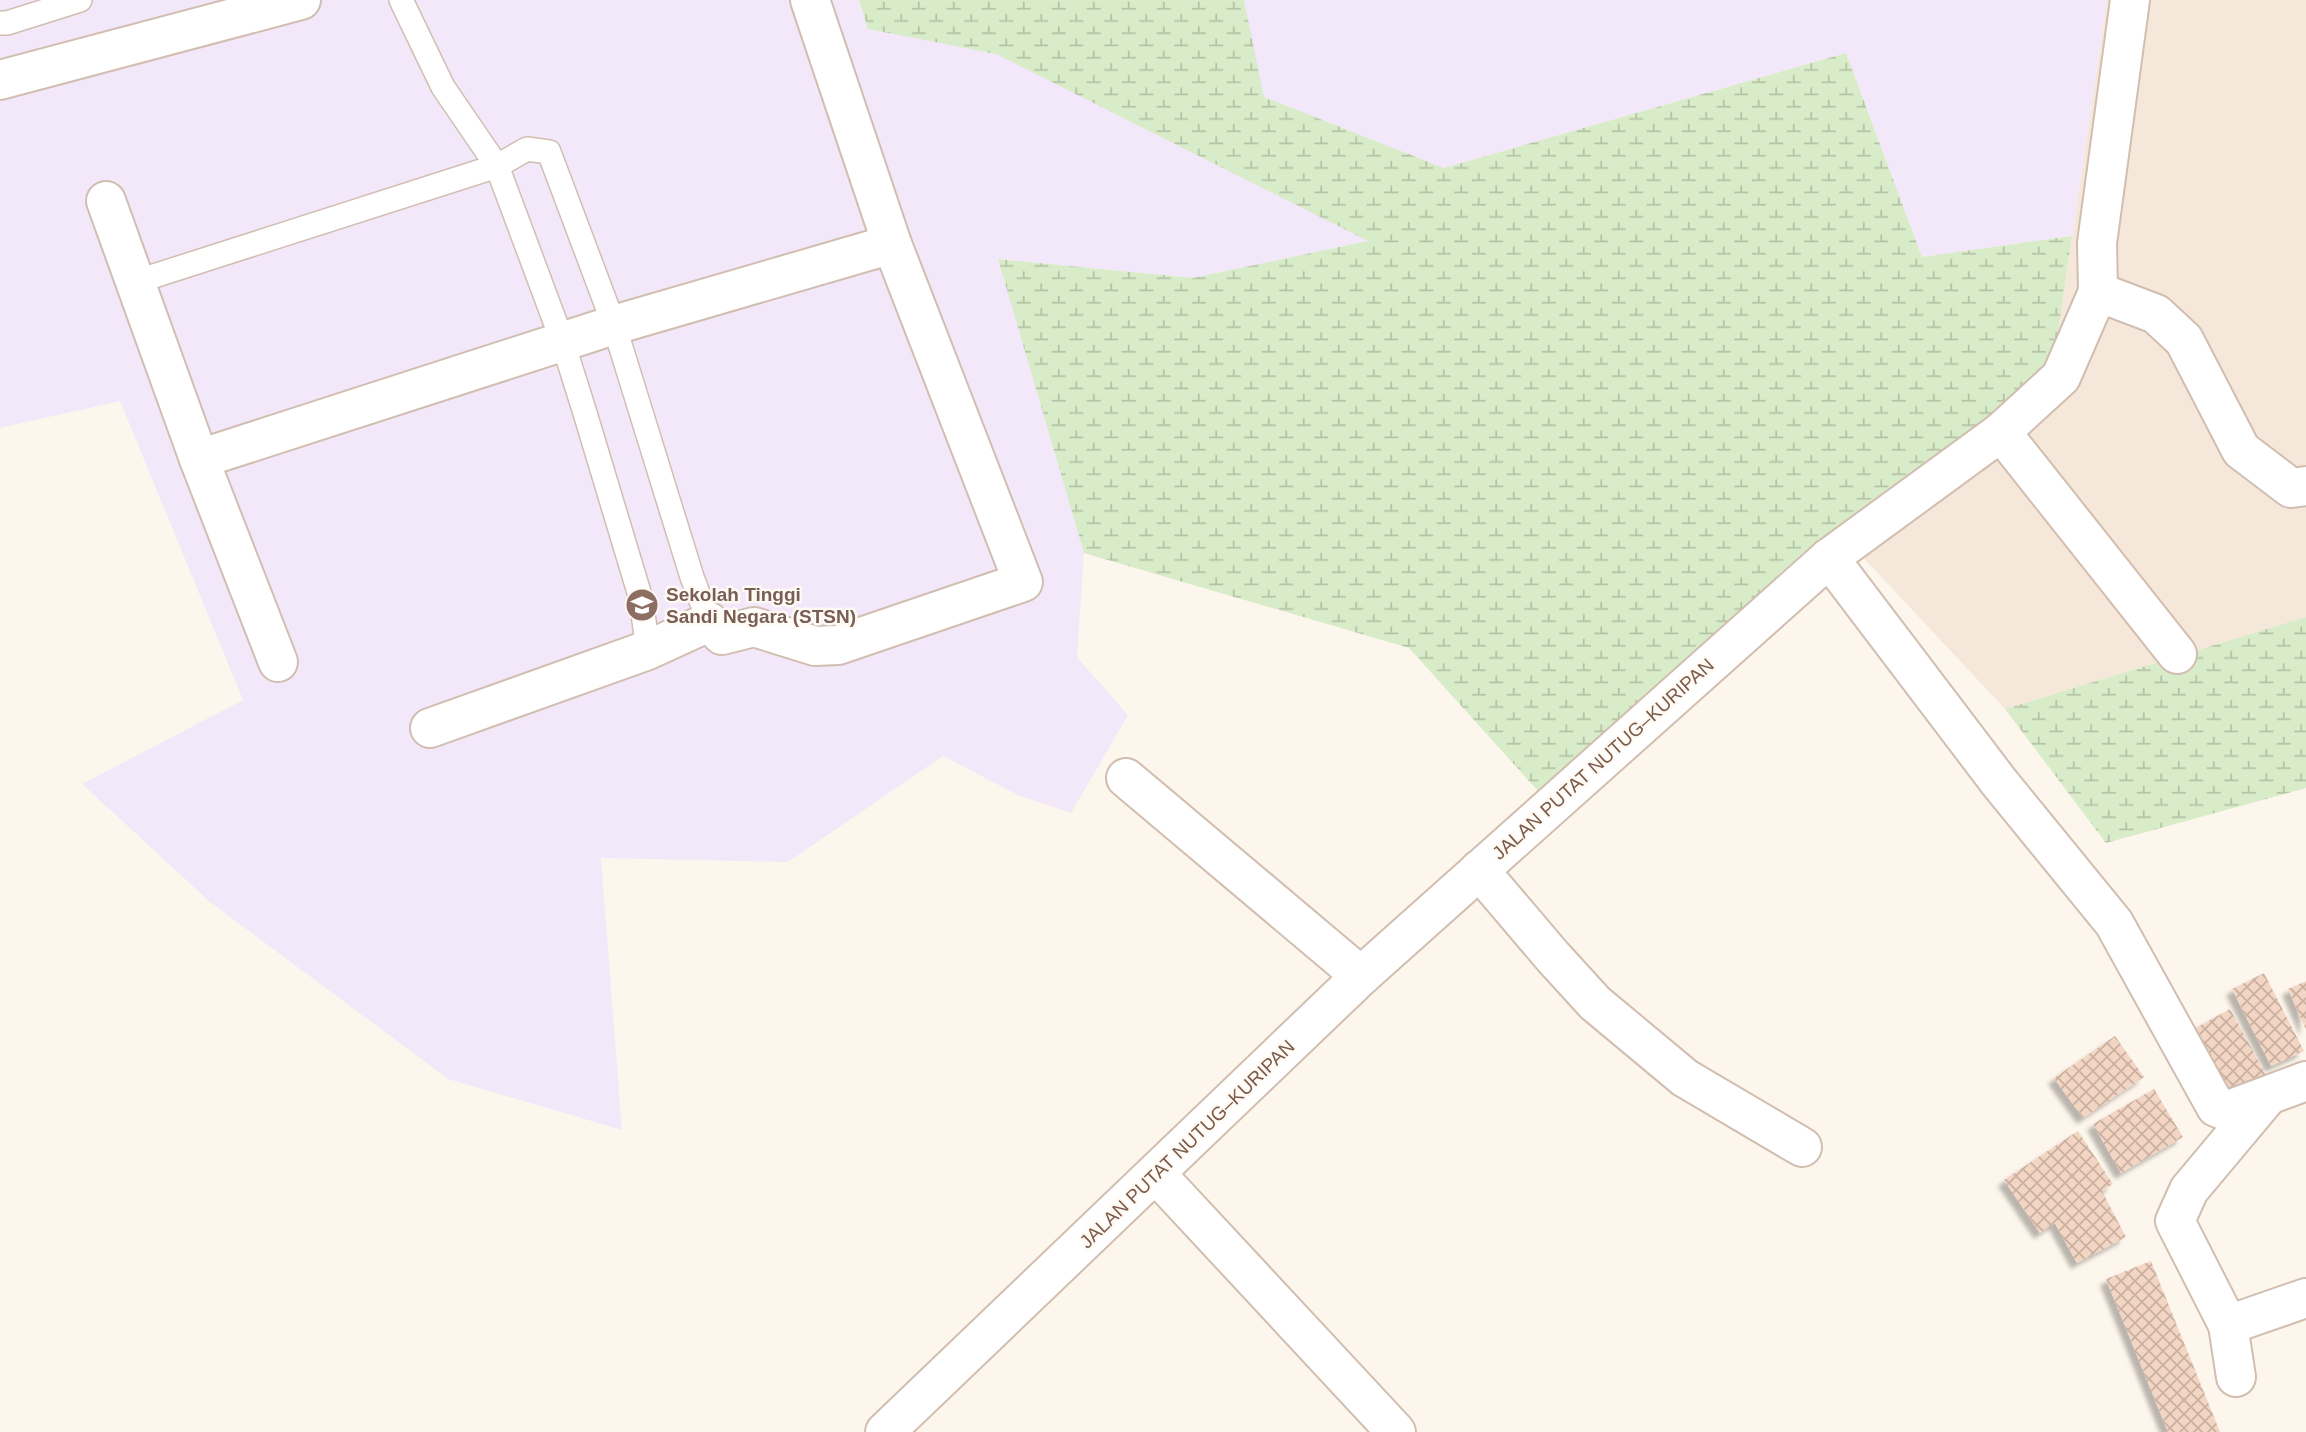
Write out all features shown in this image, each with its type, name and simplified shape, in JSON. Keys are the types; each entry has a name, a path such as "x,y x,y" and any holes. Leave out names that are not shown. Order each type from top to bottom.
{"street":[{"path":"0,80 301,0"},
{"path":"430,728 649,650 709,621 722,635 754,627 815,646 838,645 1023,582 892,244 810,0"},
{"name":"JALAN PUTAT NUTUG–KURIPAN","path":"893,1430 1361,975 1829,558 2001,432 2061,377 2098,292 2097,243 2130,0"},
{"path":"106,201 198,459 278,662"},
{"path":"198,459 614,325 892,244"},
{"path":"2098,292 2156,314 2184,340 2241,450 2291,488 2306,486"},
{"path":"2001,432 2178,654"},
{"path":"1829,558 1999,782 2114,923 2216,1107 2226,1111 2305,1083"},
{"path":"1126,778 1361,975"},
{"path":"1479,870 1595,1003 1685,1079 1802,1147"},
{"path":"2236,1377 2228,1325 2175,1221 2189,1190 2266,1098"},
{"path":"1156,1174 1396,1432"},
{"path":"2228,1325 2306,1298"}],"lane":[{"path":"0,23 80,0"},
{"path":"401,0 443,87 497,166 563,343 641,599 649,650"},
{"path":"135,282 497,166 527,149 549,152 614,325 692,577 709,621"}],"shaded area":[{"name":"Sekolah Tinggi Sandi Negara (STSN)","path":"0,0 859,0 868,29 996,53 1369,241 1193,278 999,259 1084,553 1077,657 1128,715 1071,813 1018,795 943,756 788,862 601,858 622,1130 448,1079 210,902 82,784 243,700 120,401 0,428"},
{"path":"1244,0 2107,0 2072,236 1922,257 1846,53 1444,168 1263,97"},
{"path":"2107,0 2306,0 2306,617 2005,709 1857,551 2054,359"}],"green space":[{"path":"859,0 1244,0 1264,97 1444,168 1846,53 1922,257 2072,236 2054,359 1856,551 1547,801 1409,648 1084,553 998,259 1193,278 1368,241 996,54 868,29"},
{"path":"2306,617 2306,788 2106,843 2005,709"}],"building":[{"path":"2264,973 2304,1051 2271,1066 2232,989"},
{"path":"2306,981 2306,1030 2288,989"},
{"path":"2230,1009 2269,1080 2227,1103 2188,1032"},
{"path":"2115,1036 2144,1077 2083,1118 2054,1078"},
{"path":"2154,1089 2183,1137 2121,1173 2093,1124"},
{"path":"2078,1131 2113,1184 2102,1191 2126,1237 2077,1263 2055,1223 2040,1233 2004,1180"},
{"path":"2151,1261 2220,1432 2168,1432 2106,1279"}],"place":[{"name":"Sekolah Tinggi Sandi Negara (STSN)","path":"642,605"}]}
